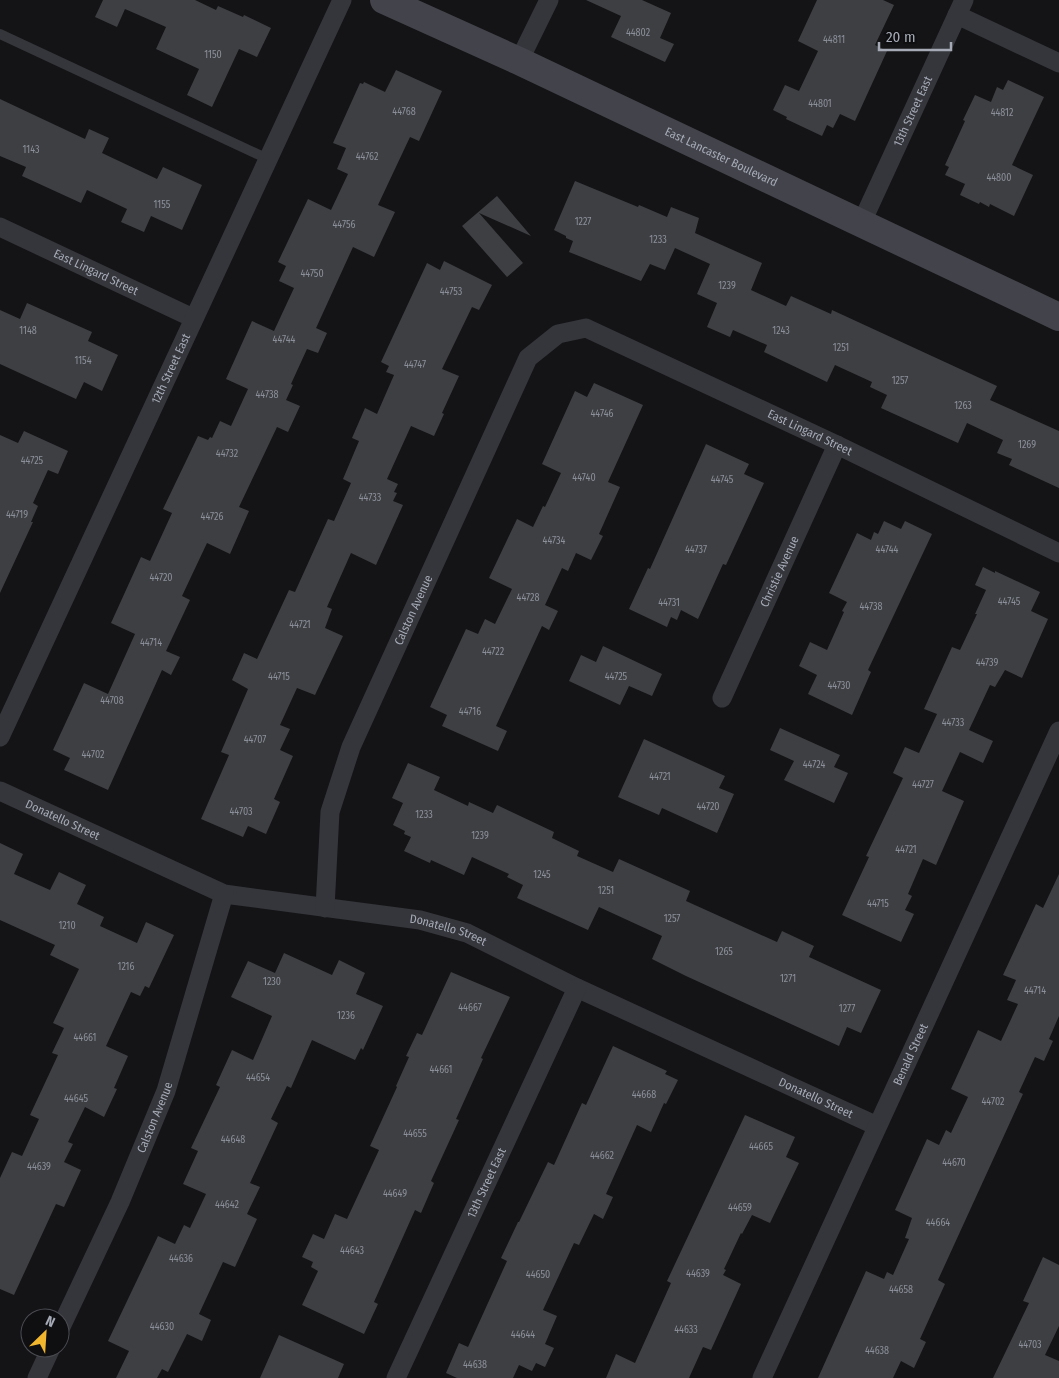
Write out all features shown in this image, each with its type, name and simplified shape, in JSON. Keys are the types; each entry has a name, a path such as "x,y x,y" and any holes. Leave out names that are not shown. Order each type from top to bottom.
{"main road":[{"name":"East Lancaster Boulevard","path":"384,0 519,61 1059,317"}],"street":[{"name":"12th Street East","path":"0,738 342,0"},
{"path":"519,61 548,0"},
{"path":"960,8 1059,63"},
{"name":"13th Street East","path":"861,224 960,8"},
{"name":"East Lingard Street","path":"0,227 193,318"},
{"name":"East Lingard Street","path":"558,334 586,328 836,445 1059,553"},
{"name":"Calston Avenue","path":"325,908 330,812 351,747 528,358 558,334"},
{"name":"Christie Avenue","path":"722,698 836,445"},
{"name":"Benald Street","path":"762,1378 1059,730"},
{"name":"Donatello Street","path":"0,791 224,894 420,920 467,934 577,988 877,1126"},
{"name":"Calston Avenue","path":"70,1308 120,1202 166,1091 224,894"},
{"name":"13th Street East","path":"396,1378 577,988"},
{"path":"37,1378 46,1358"}],"lane":[{"path":"0,34 268,159"}],"building":[{"path":"103,0 195,0 216,10 218,6 243,17 244,15 271,28 257,57 239,49 212,107 187,95 199,69 156,49 166,27 125,9 117,27 95,17"},
{"path":"586,0 642,0 671,13 660,38 674,44 665,62 611,37 621,16"},
{"path":"817,0 883,0 894,5 875,45 887,51 855,121 840,114 833,128 827,125 822,136 786,119 787,117 773,110 785,85 799,91 818,51 798,41"},
{"path":"396,70 442,91 419,141 410,137 378,205 395,212 374,257 353,247 316,328 327,333 318,353 307,349 291,384 293,385 286,400 300,406 288,432 277,427 239,507 249,511 230,554 207,543 182,596 190,600 166,651 180,657 171,675 162,670 108,790 64,770 70,758 53,750 84,683 108,694 135,634 111,623 141,557 150,561 172,513 163,509 198,436 208,440 210,437 212,438 220,421 231,426 248,389 226,379 252,321 274,331 294,288 279,281 286,266 278,262 308,199 331,210 348,174 337,169 346,148 333,143 360,83 363,84 364,82 385,92"},
{"path":"1008,80 1044,97 1012,165 1033,175 1014,216 990,204 989,207 980,202 979,204 960,195 965,184 945,175 949,167 945,165 975,95 991,102 997,87 1003,90"},
{"path":"0,99 85,139 89,129 109,138 102,153 157,179 163,167 202,185 182,230 151,216 144,232 121,222 127,209 87,190 81,203 22,176 26,167 0,156"},
{"path":"575,181 667,217 671,207 699,218 695,233 762,263 751,290 786,306 791,296 831,314 832,310 997,386 990,400 1059,431 1059,488 1009,465 1012,459 997,453 1003,440 967,423 958,443 881,408 887,395 870,387 872,382 835,365 827,382 764,352 767,345 733,330 730,337 707,327 717,303 697,294 710,264 675,248 665,270 650,264 641,281 569,252 573,241 554,230"},
{"path":"497,196 531,236 479,213 523,263 507,277 462,226"},
{"path":"444,261 492,285 479,310 472,307 442,369 459,376 434,436 411,426 387,479 398,484 394,492 397,493 393,501 403,505 376,565 351,553 327,607 332,609 325,628 343,636 315,695 297,688 280,725 290,729 280,750 293,756 274,799 280,802 266,834 248,826 243,837 201,819 229,755 221,752 248,689 232,680 244,653 257,659 289,590 295,592 328,519 334,521 351,483 343,479 359,441 352,438 365,408 377,414 394,375 386,372 389,366 381,362 427,263 440,270"},
{"path":"27,303 92,332 88,341 118,355 102,391 84,382 76,399 0,364 0,310 20,319"},
{"path":"594,383 643,405 608,482 620,487 599,534 603,536 591,560 576,553 568,571 562,568 545,605 558,611 549,630 542,626 496,726 507,731 498,751 442,726 447,715 430,707 466,629 478,634 485,619 495,624 512,589 489,578 517,519 533,527 543,506 545,507 561,473 542,464 575,391 587,397"},
{"path":"24,431 68,451 58,474 48,470 33,503 38,506 31,522 33,522 0,593 0,435 18,443"},
{"path":"706,444 749,464 744,474 764,483 726,565 723,564 698,619 681,610 677,620 671,617 667,627 629,609 648,568 650,569"},
{"path":"884,521 901,529 905,521 932,534 868,670 871,672 852,715 808,694 817,675 799,666 810,642 827,650 844,612 842,611 847,602 829,593 857,533 871,540 874,532 878,534"},
{"path":"983,567 1040,592 1031,611 1048,619 1022,678 1005,670 995,687 990,685 969,730 993,741 983,763 960,752 942,791 964,801 936,865 923,859 908,894 912,896 905,910 914,914 901,942 842,915 869,857 866,856 903,778 893,773 905,747 919,753 937,714 924,709 952,647 960,650 977,614 975,614 986,590 975,585"},
{"path":"603,646 662,674 652,696 629,686 620,705 569,681 581,655 596,662"},
{"path":"780,728 840,755 834,767 848,773 834,803 784,780 794,761 770,750"},
{"path":"644,739 725,776 719,788 734,794 717,833 662,808 659,815 618,797"},
{"path":"408,763 440,777 434,790 468,806 469,802 493,813 497,805 554,832 552,838 579,851 577,856 613,872 619,859 690,891 686,901 777,942 782,931 814,946 809,957 881,990 861,1033 847,1027 839,1046 652,959 662,936 599,907 588,930 517,898 523,885 507,877 509,874 472,857 464,875 431,860 430,863 404,851 411,837 404,834 405,831 393,825 403,803 392,798"},
{"path":"0,843 23,854 14,874 50,890 59,872 86,885 77,904 104,917 100,926 137,943 146,922 174,935 149,988 145,986 140,996 131,992 106,1046 128,1056 114,1088 117,1089 104,1117 85,1107 68,1142 73,1144 64,1162 81,1170 64,1207 56,1204 14,1295 0,1289 0,1178 12,1152 22,1156 39,1119 30,1115 58,1055 52,1053 64,1028 53,1023 79,969 50,955 55,945 0,920"},
{"path":"1059,874 1059,1016 1049,1039 1053,1041 1044,1061 1035,1057 1019,1092 1023,1094 938,1280 945,1284 920,1339 926,1342 914,1368 901,1361 893,1378 818,1378 866,1271 884,1279 887,1272 893,1275 909,1239 905,1238 912,1218 895,1210 927,1139 939,1145 946,1130 951,1133 968,1097 951,1089 978,1030 1001,1041 1018,1004 1007,1000 1016,980 1003,975 1036,904 1043,908"},
{"path":"284,953 332,975 339,960 365,973 356,994 383,1006 363,1050 361,1048 355,1060 312,1040 291,1088 287,1086 271,1119 278,1123 250,1183 260,1187 247,1214 257,1219 235,1267 223,1262 199,1314 211,1320 202,1341 187,1334 168,1372 162,1369 157,1378 116,1378 129,1351 108,1341 158,1236 175,1244 184,1225 190,1228 206,1194 183,1184 198,1151 191,1148 220,1087 216,1085 232,1050 253,1060 272,1016 231,997 248,961 275,973"},
{"path":"451,972 510,997 481,1058 483,1059 456,1119 459,1120 431,1181 434,1183 421,1213 415,1210 374,1302 378,1304 364,1334 302,1305 318,1271 311,1267 313,1262 302,1257 313,1234 324,1239 335,1214 347,1219 379,1150 370,1146 409,1057 406,1056 417,1033 422,1035"},
{"path":"613,1046 667,1071 665,1074 678,1080 666,1104 664,1103 651,1132 637,1125 606,1194 613,1197 603,1219 594,1214 579,1245 574,1243 543,1310 557,1316 545,1344 554,1348 545,1367 536,1363 532,1371 519,1365 513,1378 457,1378 446,1373 459,1343 468,1347 507,1261 501,1258 518,1222 548,1162 554,1165 582,1103 586,1105"},
{"path":"745,1115 795,1137 786,1157 799,1163 770,1223 752,1215 724,1269 726,1270 723,1275 741,1284 711,1350 703,1347 689,1378 606,1378 616,1354 635,1363 671,1283 667,1281"},
{"path":"1043,1257 1059,1265 1059,1326 1045,1355 1059,1361 1059,1378 993,1378 1029,1303 1023,1301"},
{"path":"279,1335 344,1364 338,1378 260,1378"}]}
